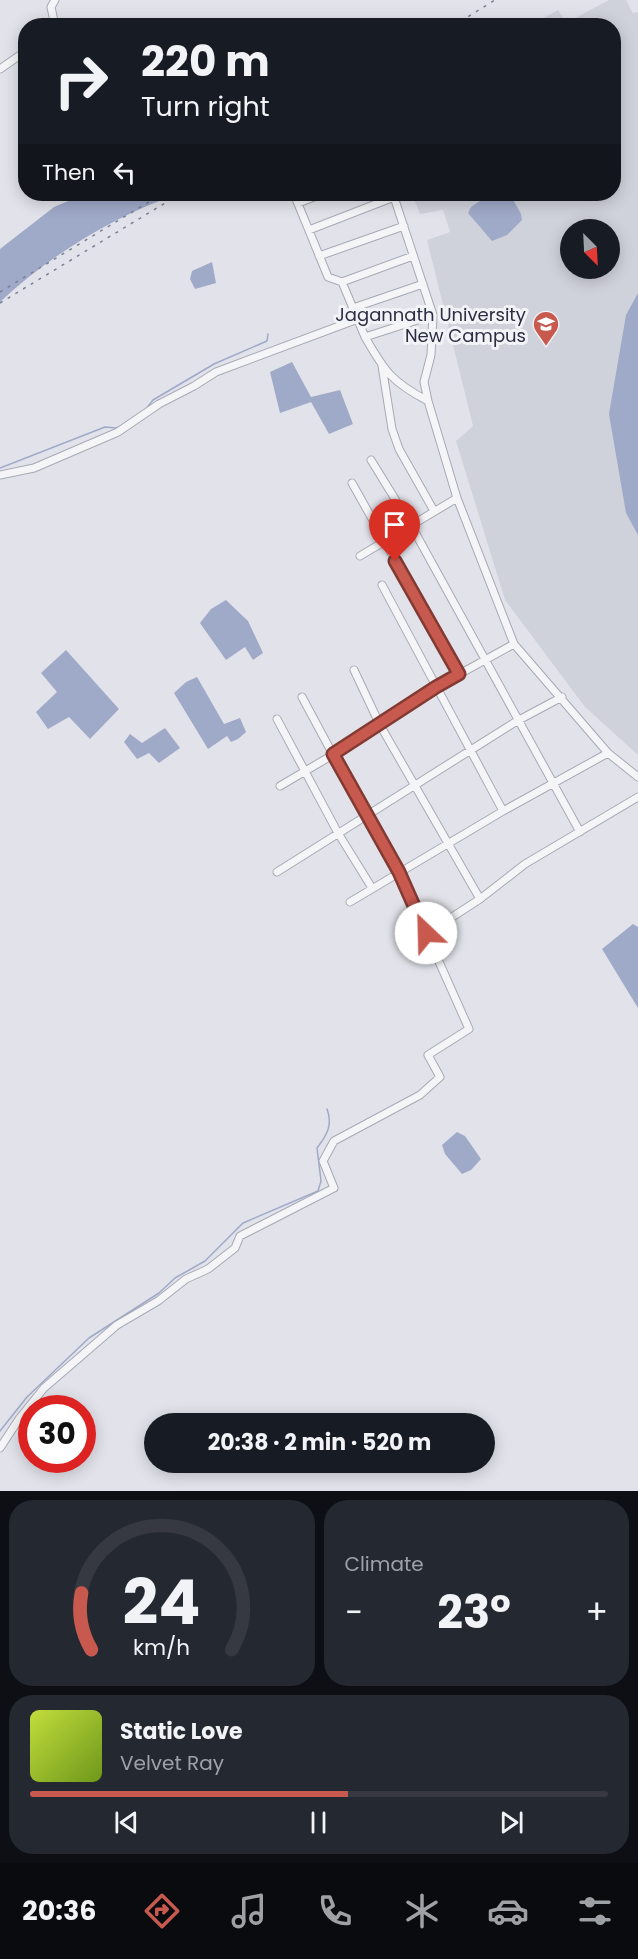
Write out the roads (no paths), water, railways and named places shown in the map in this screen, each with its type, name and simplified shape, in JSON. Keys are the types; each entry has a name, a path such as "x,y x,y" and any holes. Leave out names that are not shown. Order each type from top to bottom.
{"street":[{"path":"53,18 51,7 55,0"},
{"path":"0,69 18,57"},
{"path":"303,201 298,203 328,277 342,282 413,255"},
{"path":"309,230 379,201"},
{"path":"395,201 433,315 431,355 424,382 428,401 457,498 514,644 608,753 638,777"},
{"path":"320,256 404,226"},
{"path":"342,282 365,337 382,366 401,387 428,401"},
{"path":"353,308 423,284"},
{"path":"365,337 433,315"},
{"path":"0,475 34,468 118,432 159,404 194,387 216,372 358,319"},
{"path":"382,366 392,429 399,449 434,511"},
{"path":"371,460 411,525 580,832"},
{"path":"352,483 459,674"},
{"path":"360,556 457,498"},
{"path":"382,585 503,811"},
{"path":"280,786 380,725 436,687 514,644"},
{"path":"354,670 380,725 416,784 480,899"},
{"path":"0,1448 19,1419 44,1388 117,1325 158,1301 186,1279 208,1269 235,1248 240,1236 334,1188 322,1161 334,1141 420,1095 440,1077 428,1055 468,1029 399,872 302,697"},
{"path":"277,872 471,749 517,721 562,698"},
{"path":"277,719 338,833 372,888"},
{"path":"350,902 503,811 608,753"},
{"path":"426,933 480,899 525,864 638,797"}],"water":[{"path":"68,201 159,201 107,225 61,253 0,302 0,249 54,207"},
{"path":"480,201 514,201 522,220 507,235 492,241 468,213 471,207"},
{"path":"212,262 216,283 195,289 190,279 192,271"},
{"path":"638,293 638,535 626,513 609,414 626,315"},
{"path":"292,362 311,397 340,390 353,424 329,434 311,402 280,413 270,372"},
{"path":"226,600 248,621 263,653 253,660 245,647 226,660 200,623 211,609"},
{"path":"66,650 119,709 90,739 69,717 48,729 36,712 57,692 41,673"},
{"path":"197,677 224,724 240,718 246,732 238,739 231,742 227,736 208,749 174,693 186,682"},
{"path":"165,728 180,748 159,763 149,753 137,759 124,742 130,734 142,743"},
{"path":"633,924 638,927 638,1008 602,949"},
{"path":"457,1132 465,1136 481,1159 471,1170 462,1174 445,1154 442,1145"}],"waterway":[{"path":"146,409 153,400 214,364 267,341 268,334"},
{"path":"0,468 105,427 117,428 123,425"},
{"path":"0,1431 27,1397 89,1338 159,1293 175,1278 205,1261 243,1223 318,1191 321,1181 317,1148 328,1130 327,1109"}],"railway":[{"path":"466,18 495,0"},
{"path":"0,292 150,201"},
{"path":"0,303 168,201"}],"place":[{"name":"Jagannath University New Campus","path":"546,347"}]}
